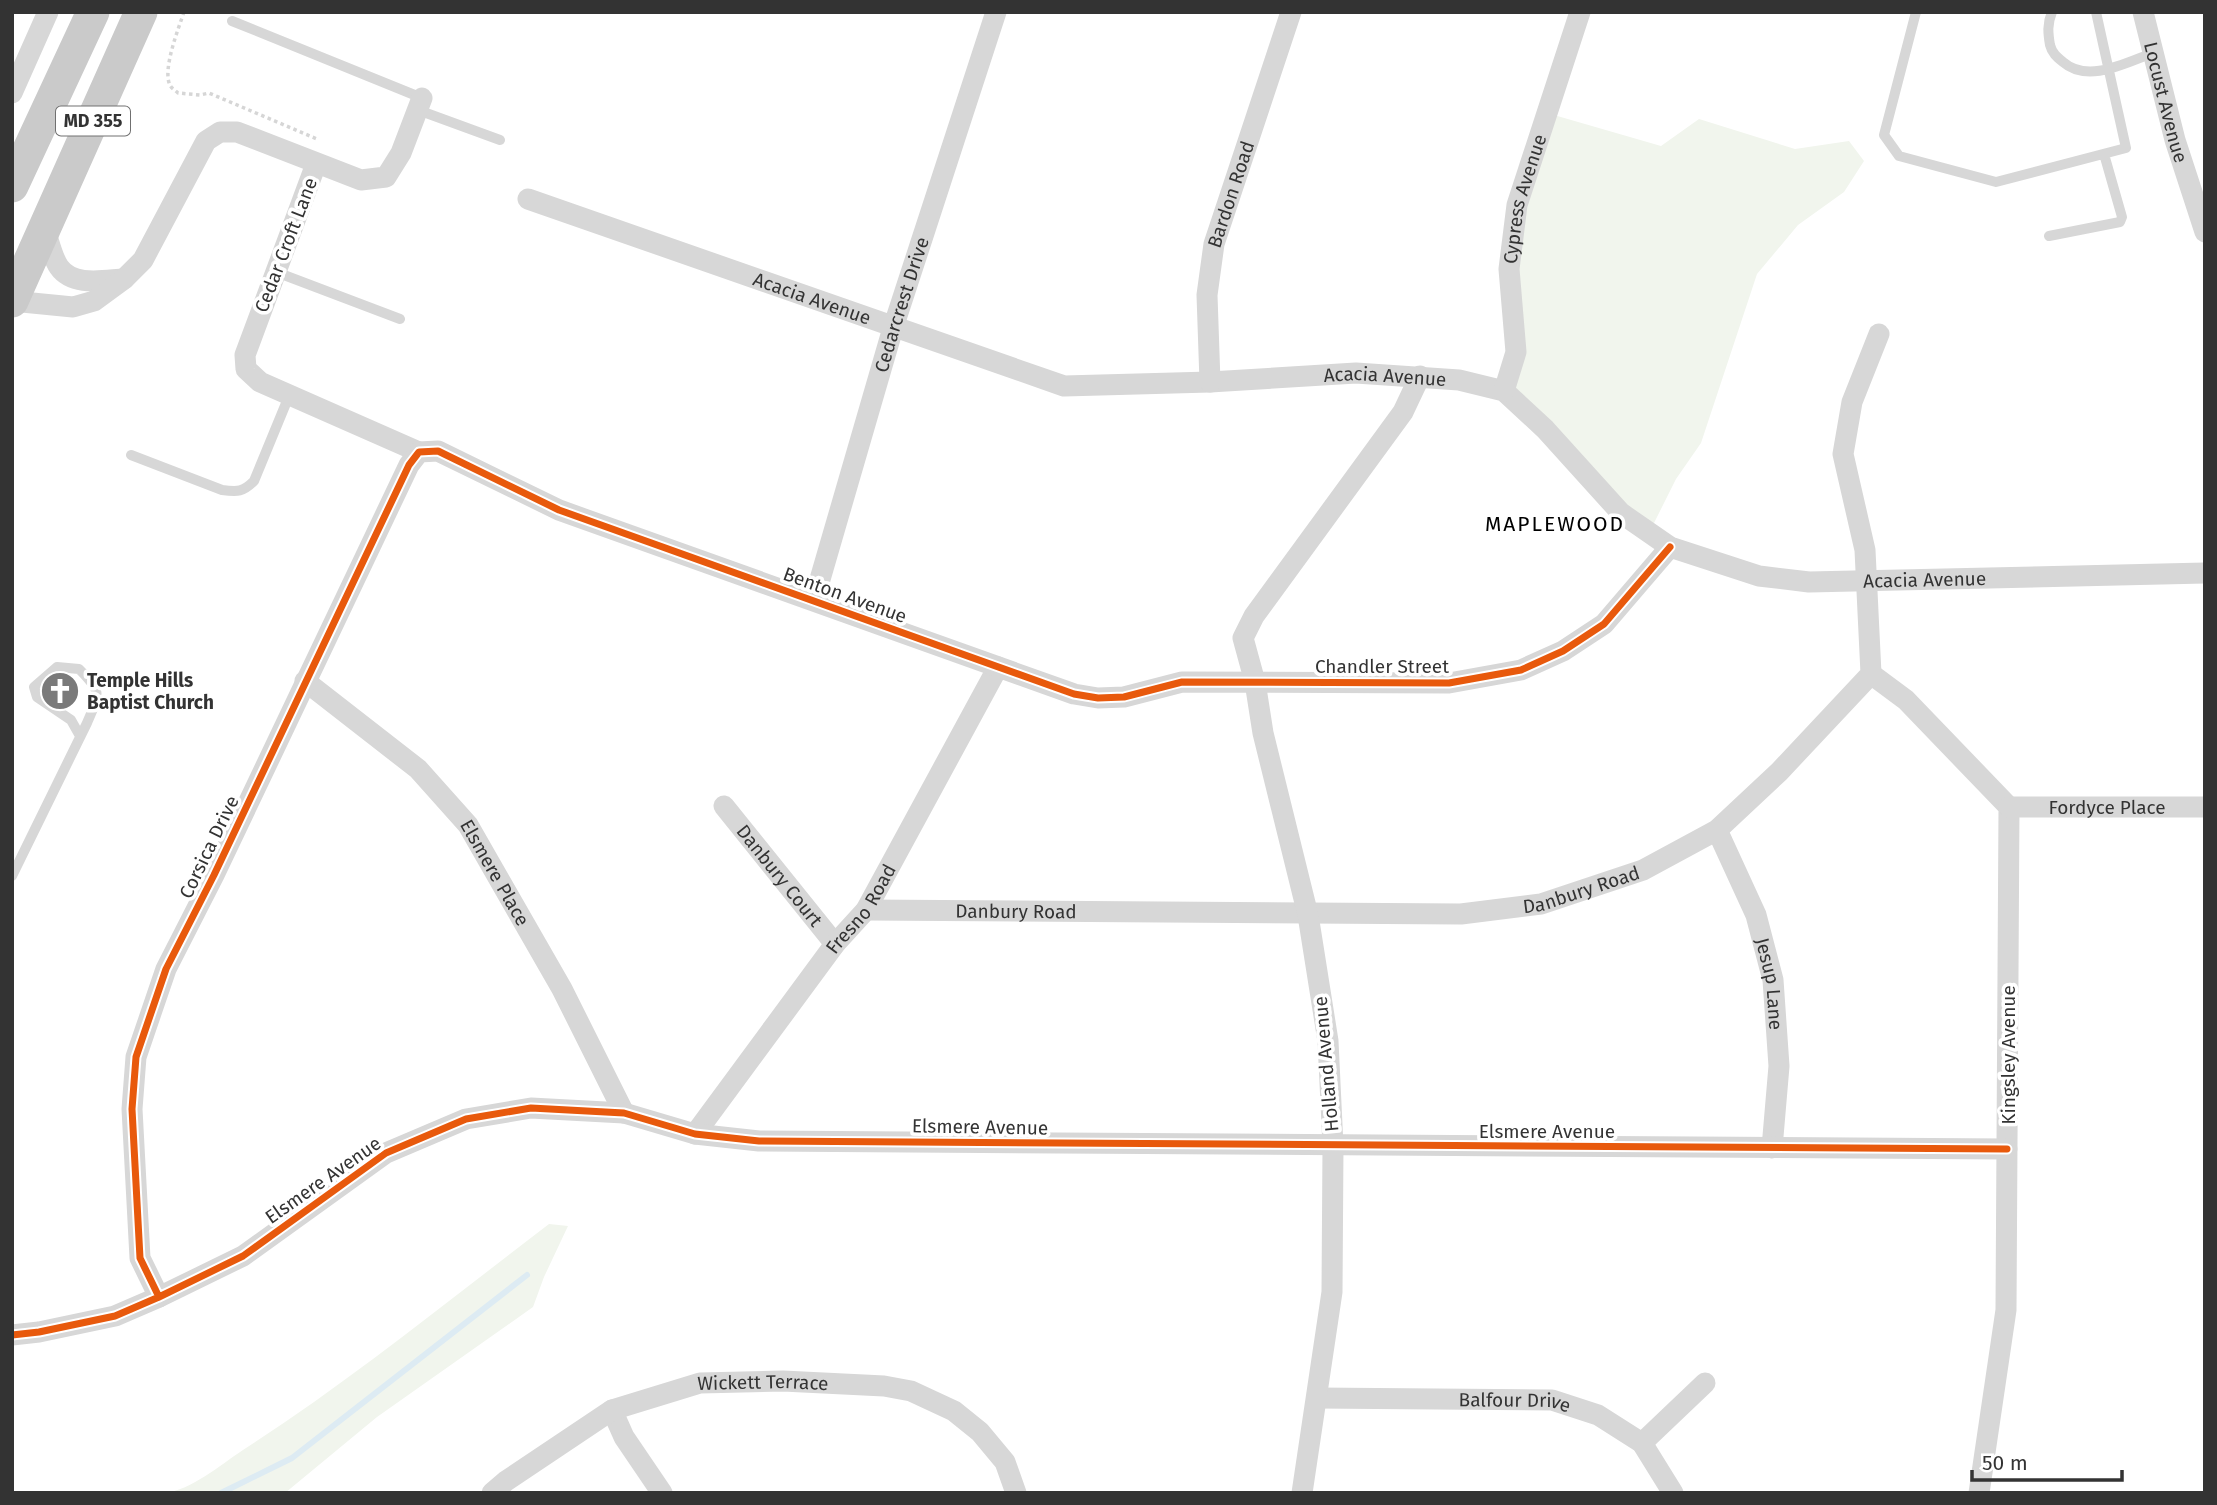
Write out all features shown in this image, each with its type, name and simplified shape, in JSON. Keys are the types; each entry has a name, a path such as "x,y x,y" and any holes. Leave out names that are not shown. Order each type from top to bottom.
{"main road":[{"name":"MD 355","path":"12,186 93,12"},
{"name":"MD 355","path":"12,301 141,12"},
{"path":"12,241 44,230"}],"street":[{"path":"12,93 48,12"},
{"name":"Cedarcrest Drive","path":"814,600 893,328 996,12"},
{"name":"Bardon Road","path":"1210,382 1207,295 1214,244 1291,12"},
{"name":"Cypress Avenue","path":"1504,391 1516,352 1508,269 1517,205 1580,12"},
{"name":"Locust Avenue","path":"2143,12 2175,140 2205,232"},
{"path":"316,164 361,180 386,177 401,153 420,104"},
{"name":"Cedar Croft Lane","path":"12,301 73,307 94,301 124,279 143,260 206,141 220,132 237,132 316,164 245,355 246,369 260,382 289,396 429,452"},
{"name":"Acacia Avenue","path":"527,199 1064,386 1210,382 1356,373 1459,380 1504,391 1545,429 1621,513 1670,547 1759,576 1809,582 2205,573"},
{"path":"44,230 60,268 69,276 81,280 124,279"},
{"path":"1879,334 1852,402 1843,454 1865,550 1871,674 1906,700 2009,807"},
{"path":"1255,682 1243,638 1254,616 1403,412 1420,376"},
{"name":"Benton Avenue","path":"429,452 559,510 1073,694 1098,698 1124,696 1182,682 1255,682"},
{"name":"Corsica Drive","path":"159,1297 140,1258 132,1109 136,1057 166,969 214,875 409,465 429,452"},
{"name":"Chandler Street","path":"1255,682 1449,683 1521,670 1563,651 1604,624 1670,547"},
{"name":"Fresno Road","path":"695,1134 835,944 866,910 998,667"},
{"name":"Danbury Road","path":"866,910 1461,914 1541,904 1643,870 1717,830 1779,772 1871,674"},
{"name":"Elsmere Place","path":"305,681 418,769 468,825 562,989 624,1114"},
{"name":"Holland Avenue","path":"1255,682 1263,733 1308,915 1328,1041 1333,1146 1332,1292 1302,1493"},
{"name":"Danbury Court","path":"724,806 835,944"},
{"name":"Fordyce Place","path":"2009,807 2205,807"},
{"name":"Kingsley Avenue","path":"1979,1493 2006,1310 2009,807"},
{"name":"Jesup Lane","path":"1717,830 1756,915 1773,980 1779,1066 1772,1148"},
{"name":"Elsmere Avenue","path":"12,1335 115,1316 159,1297 243,1256 386,1153 466,1119 531,1108 624,1114 695,1134 759,1141 2007,1149"},
{"name":"Wickett Terrace","path":"492,1493 506,1480 612,1410 700,1383 783,1381 884,1386 911,1391 954,1411 980,1432 1004,1462 1016,1493"},
{"path":"1642,1443 1705,1383"},
{"name":"Balfour Drive","path":"1317,1398 1552,1400 1598,1415 1642,1443 1673,1493"},
{"path":"612,1410 624,1437 662,1493"}],"lane":[{"path":"1916,12 1884,135 1899,156 1996,182 2126,148 2096,12"},
{"path":"2052,12 2048,26 2051,50 2069,67 2082,71 2110,69 2153,53"},
{"path":"232,21 500,140"},
{"path":"2049,236 2120,222 2122,218 2104,154"},
{"path":"276,272 400,319"},
{"path":"131,455 222,490 244,491 254,481 289,396"},
{"path":"12,876 80,736 97,701 96,686 79,669 57,667 34,687 37,697 71,720 80,736"}],"path":[{"path":"184,12 168,72 169,84 177,93 209,93 318,139"}],"shaded area":[{"path":"1547,113 1661,146 1699,119 1795,149 1849,141 1864,161 1844,192 1798,225 1757,274 1701,443 1676,479 1649,533 1504,391 1509,269"},
{"path":"549,1224 568,1226 533,1307 377,1417 285,1493 164,1493 185,1487 205,1476 322,1396"}],"waterway":[{"path":"221,1493 292,1458 527,1275"}],"cycle path":[{"path":"159,1297 140,1258 132,1109 136,1057 166,969 214,875 409,465 419,452 438,451 559,510 1074,694 1098,698 1124,697 1182,682 1449,683 1521,670 1563,651 1604,624 1670,547"},
{"path":"12,1335 115,1316 159,1297 243,1256 386,1153 466,1119 531,1108 624,1113 695,1134 759,1141 2007,1149"}],"place":[{"name":"Temple Hills Baptist Church","path":"60,691"}],"district":[{"name":"MAPLEWOOD","path":"1555,524"}]}
